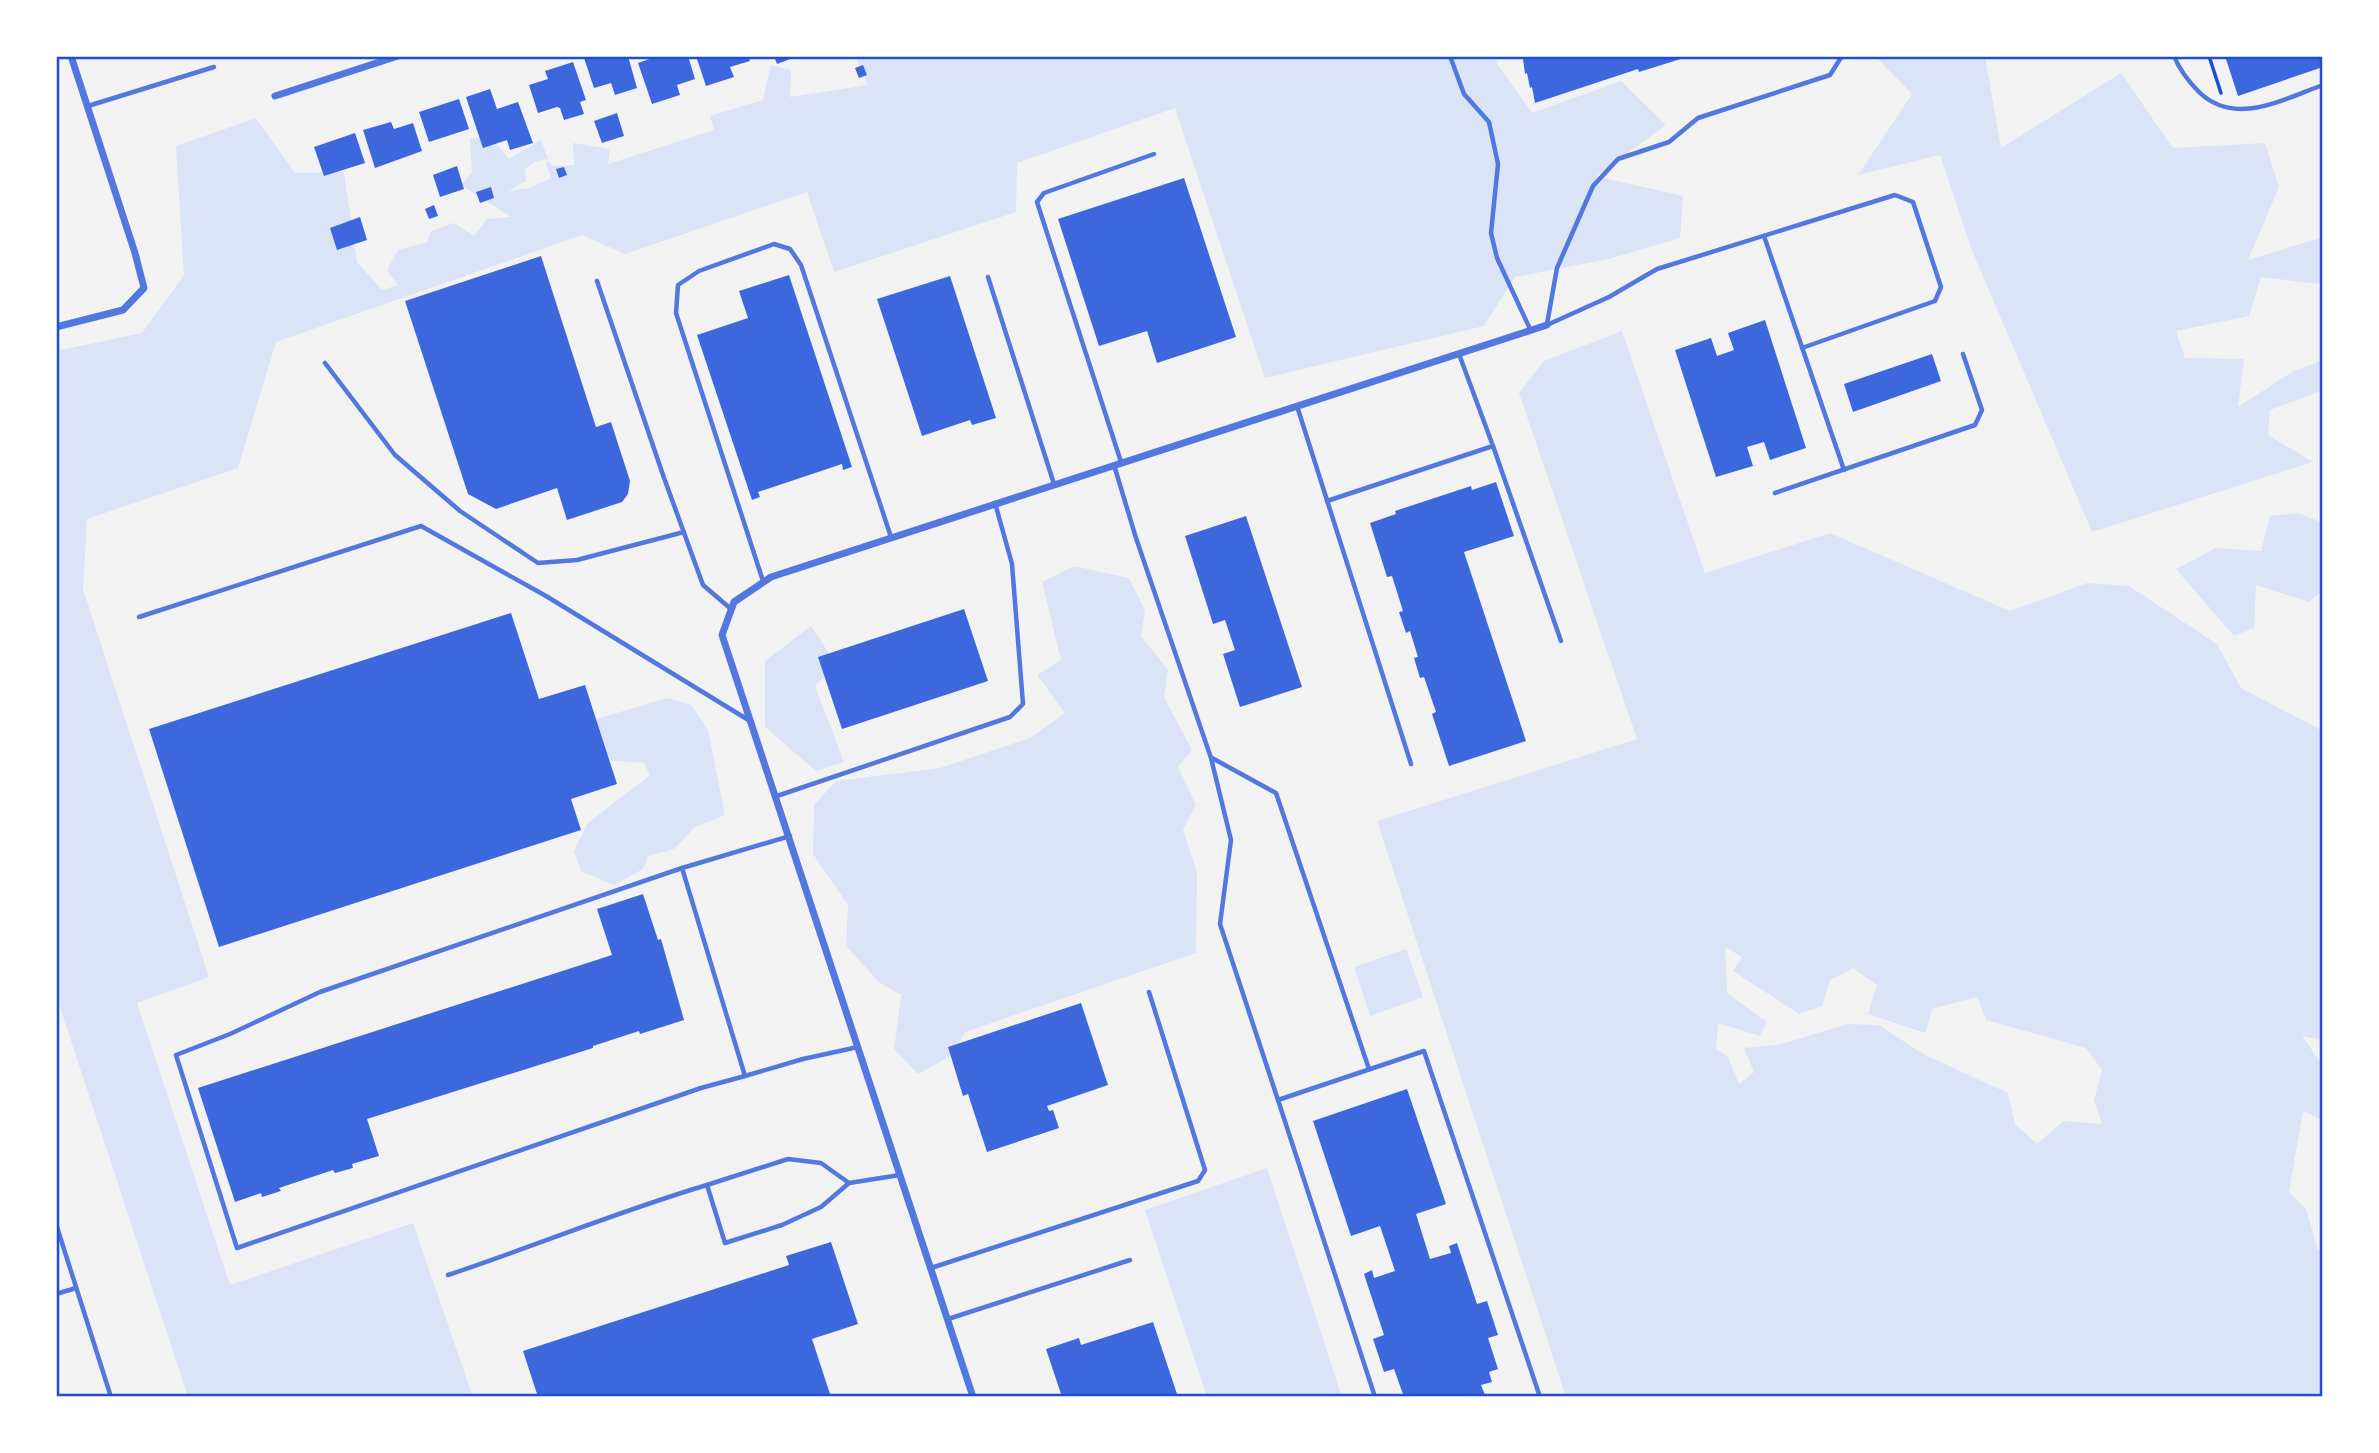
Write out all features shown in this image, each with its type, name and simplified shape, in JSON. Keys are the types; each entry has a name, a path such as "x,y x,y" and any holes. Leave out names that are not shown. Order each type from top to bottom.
{"street":[{"path":"56,327 123,310 144,288 71,56"},
{"path":"275,96 398,56"},
{"path":"973,1397 722,635 734,601 763,581 891,537 1547,325"}],"lane":[{"path":"1450,56 1464,94 1489,122 1498,164 1491,233 1497,258 1531,331"},
{"path":"1547,325 1557,268 1593,186 1618,159 1669,142 1698,118 1829,75 1843,56"},
{"path":"2174,56 2185,77 2207,99 2220,107 2253,109 2323,85"},
{"path":"87,106 214,67"},
{"path":"1154,154 1044,193 1037,202 1117,463 1136,538 1212,758 1231,840 1220,924 1375,1397"},
{"path":"1547,325 1609,298 1657,269 1895,195 1913,202 1941,287 1935,301 1802,348"},
{"path":"1764,236 1844,470"},
{"path":"763,581 676,313 678,285 699,271 774,244 790,249 801,265 891,537"},
{"path":"988,277 1054,484"},
{"path":"597,281 703,585 731,610"},
{"path":"1459,354 1561,642"},
{"path":"1775,493 1975,425 1982,410 1963,354"},
{"path":"325,363 395,455 460,511 538,563 578,561 684,532"},
{"path":"1297,406 1411,764"},
{"path":"1327,501 1493,446"},
{"path":"777,796 1010,717 1023,704 1012,564 995,503"},
{"path":"139,617 421,526 547,596 751,721"},
{"path":"1212,758 1276,793 1369,1069"},
{"path":"790,836 682,868 320,992 230,1034 176,1055 237,1248 701,1088 803,1059 859,1047"},
{"path":"682,868 745,1076"},
{"path":"931,1268 1198,1181 1205,1170 1149,992"},
{"path":"1278,1100 1424,1051 1540,1397"},
{"path":"448,1275 529,1248 637,1206 788,1159 821,1163 849,1182"},
{"path":"707,1185 725,1243 782,1225 821,1207 849,1182 901,1175"},
{"path":"56,1224 111,1397"},
{"path":"948,1319 1130,1260"},
{"path":"56,1294 76,1288"}],"path":[{"path":"2209,56 2226,108"}],"shaded area":[{"path":"855,56 1495,56 1497,63 1532,113 1621,81 1666,125 1596,176 1683,196 1680,238 1609,259 1515,277 1484,326 1265,378 1175,108 1017,163 1016,212 834,272 807,192 625,254 582,235 276,342 238,468 87,519 83,589 209,977 137,1003 230,1285 413,1223 473,1397 188,1397 56,995 56,351 142,333 184,275 176,146 256,118 295,173 344,172 357,262 382,290 398,285 387,270 398,250 427,242 431,231 454,223 474,236 487,219 511,217 461,185 472,172 470,138 492,138 509,159 541,140 548,159 534,162 525,169 526,181 508,191 530,188 551,178 546,163 548,161 553,166 574,165 573,143 610,149 608,164 714,130 710,116 763,100 771,65 791,70 790,97 868,85"},
{"path":"1875,56 1985,56 2001,148 2121,73 2173,148 2265,143 2279,187 2248,260 2323,237 2323,278 2318,284 2261,277 2249,316 2176,331 2185,358 2244,359 2238,407 2292,372 2323,360 2323,390 2270,410 2268,435 2313,462 2092,532 1973,253 1940,155 1858,175 1912,94"},
{"path":"1622,331 1705,573 1830,533 2010,611 2087,583 2129,586 2217,644 2241,688 2323,731 2323,1040 2302,1036 2323,1066 2323,1120 2303,1111 2289,1192 2306,1209 2318,1250 2323,1248 2323,1393 2193,1397 1566,1397 1377,821 1637,739 1519,393 1544,361","holes":["1725,947 1742,957 1733,971 1799,1014 1822,1006 1830,980 1853,968 1877,985 1868,1014 1925,1033 1932,1009 1977,997 1986,1020 2086,1048 2102,1070 2094,1100 2102,1124 2063,1121 2037,1144 2015,1124 2008,1093 1923,1054 1879,1025 1847,1024 1782,1044 1744,1048 1754,1072 1739,1084 1728,1057 1716,1049 1718,1023 1760,1036 1767,1022 1727,993"]},
{"path":"2299,513 2323,523 2323,590 2309,602 2256,585 2254,628 2234,636 2176,569 2216,548 2261,551 2270,516"},
{"path":"1074,566 1129,578 1145,610 1141,636 1168,670 1164,697 1192,750 1178,767 1196,805 1183,830 1197,873 1196,953 965,1032 953,1055 918,1074 894,1049 901,995 880,983 846,946 848,905 813,854 814,805 836,781 940,768 1030,738 1065,713 1037,675 1061,660 1042,582"},
{"path":"811,626 836,664 815,686 844,762 816,771 765,727 765,661"},
{"path":"667,698 691,705 708,730 725,815 694,828 674,849 648,856 643,869 614,885 581,871 574,851 588,823 650,775 644,763 603,760 590,721"},
{"path":"1406,949 1423,997 1370,1016 1354,967"},
{"path":"1267,1168 1342,1397 1207,1397 1145,1210"}],"building":[{"path":"628,56 637,88 615,95 611,83 594,88 584,58"},
{"path":"658,56 688,56 695,79 677,85 680,95 652,104 638,63"},
{"path":"696,56 748,56 750,61 730,67 734,77 706,86"},
{"path":"774,56 798,56 777,64"},
{"path":"1520,56 1687,57 1639,72 1638,69 1535,103"},
{"path":"2225,56 2323,56 2323,67 2238,96"},
{"path":"573,62 586,100 580,102 584,114 564,120 560,108 557,107 538,113 529,85 548,79 545,71"},
{"path":"863,65 867,75 859,78 855,68"},
{"path":"490,89 497,109 518,102 533,143 510,150 507,140 483,148 466,97"},
{"path":"459,99 469,129 429,142 419,112"},
{"path":"617,113 624,136 602,143 594,121"},
{"path":"391,122 394,129 413,123 422,151 375,168 363,130"},
{"path":"355,133 365,163 324,176 314,147"},
{"path":"457,166 464,189 440,197 433,175"},
{"path":"564,167 567,175 559,178 556,169"},
{"path":"1184,178 1236,337 1157,363 1147,331 1099,346 1058,219"},
{"path":"491,187 494,198 480,203 476,192"},
{"path":"434,205 438,216 429,219 425,209"},
{"path":"360,217 367,240 337,250 330,228"},
{"path":"541,256 596,427 611,422 630,481 628,494 622,502 567,520 557,488 496,509 468,494 405,301"},
{"path":"789,275 852,467 843,470 842,464 758,492 760,497 752,500 697,335 748,318 739,291"},
{"path":"950,276 996,418 972,425 970,420 922,436 877,299"},
{"path":"1765,320 1806,448 1770,460 1764,442 1747,447 1753,466 1716,477 1675,350 1711,338 1717,356 1734,350 1728,333"},
{"path":"1932,354 1941,381 1853,412 1844,384"},
{"path":"1496,482 1514,536 1464,552 1526,741 1449,766 1432,714 1436,712 1414,658 1418,657 1410,631 1406,633 1399,612 1403,611 1392,576 1387,577 1370,523 1396,514 1395,511 1471,486 1472,490"},
{"path":"1246,516 1302,687 1240,707 1223,654 1235,650 1225,620 1213,624 1185,536"},
{"path":"964,609 988,681 842,729 818,657"},
{"path":"511,613 539,699 585,685 617,784 571,799 581,830 219,947 149,729"},
{"path":"643,894 658,940 661,939 684,1020 640,1034 639,1031 367,1119 379,1156 352,1164 353,1168 335,1173 333,1170 279,1188 281,1191 262,1197 261,1193 235,1202 198,1088 612,955 597,909"},
{"path":"1081,1003 1108,1085 1047,1106 1049,1111 1053,1110 1059,1128 987,1152 968,1094 963,1096 948,1047"},
{"path":"1407,1089 1446,1204 1416,1214 1430,1259 1451,1253 1449,1246 1457,1243 1477,1304 1487,1301 1498,1335 1488,1338 1498,1369 1489,1372 1492,1382 1481,1385 1485,1395 1479,1397 1404,1397 1394,1369 1384,1372 1373,1339 1384,1335 1364,1274 1372,1270 1374,1278 1395,1271 1380,1226 1351,1236 1313,1121"},
{"path":"831,1242 858,1324 812,1339 831,1397 538,1397 523,1351 789,1265 786,1256"},
{"path":"1153,1322 1178,1397 1062,1397 1046,1349 1079,1338 1081,1345"}]}
